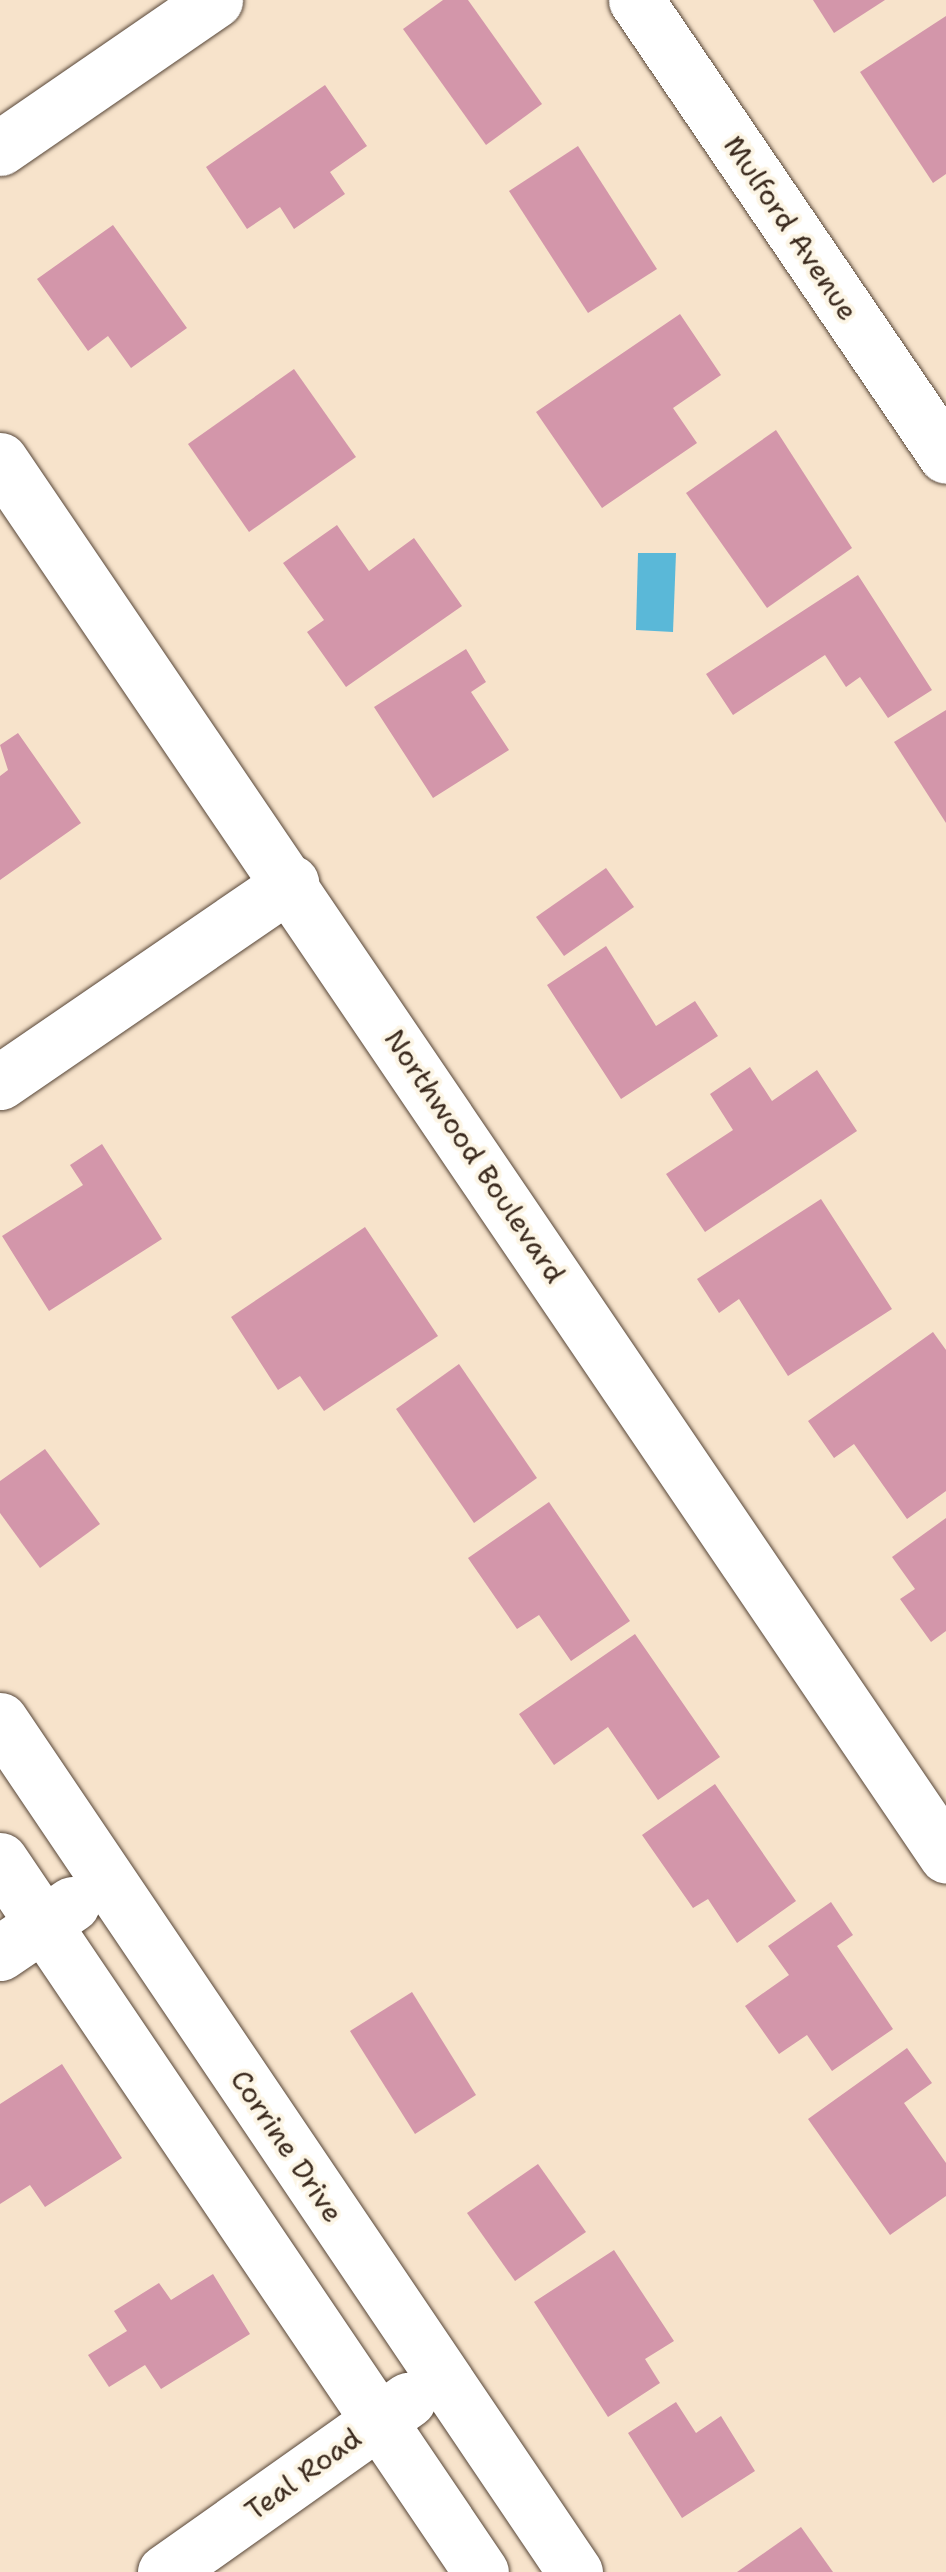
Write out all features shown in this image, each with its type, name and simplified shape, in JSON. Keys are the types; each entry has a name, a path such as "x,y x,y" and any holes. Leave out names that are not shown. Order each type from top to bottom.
{"street":[{"path":"0,148 215,0"},
{"name":"Mulford Avenue","path":"636,0 946,456"},
{"name":"Northwood Boulevard","path":"0,460 291,883 946,1855"},
{"path":"0,1082 291,883"},
{"name":"Corrine Drive","path":"0,1720 576,2572"},
{"path":"0,1860 21,1938 377,2421 481,2572"},
{"path":"21,1938 109,1879"},
{"name":"Teal Road","path":"166,2572 442,2377"}],"water":[{"path":"638,553 676,553 673,632 636,630"}],"building":[{"path":"443,0 468,0 542,104 486,145 403,29"},
{"path":"813,0 885,0 834,33"},
{"path":"946,16 946,174 933,183 860,72"},
{"path":"325,85 367,146 330,172 345,194 294,229 280,207 247,229 206,167"},
{"path":"578,146 657,269 588,313 509,191"},
{"path":"113,225 187,328 131,368 108,336 88,351 37,279"},
{"path":"680,314 721,375 673,408 697,443 602,508 536,412"},
{"path":"294,369 356,457 249,532 188,444"},
{"path":"776,430 852,548 767,608 686,493"},
{"path":"337,525 369,571 414,538 462,606 346,687 307,632 324,620 283,563"},
{"path":"858,575 932,690 888,718 860,677 846,687 825,655 733,715 706,674"},
{"path":"466,649 486,682 471,692 509,750 433,798 374,707"},
{"path":"946,710 946,823 894,742"},
{"path":"18,733 81,823 0,880 0,776 8,770 0,745"},
{"path":"606,868 634,907 564,956 536,917"},
{"path":"606,946 656,1026 695,1001 718,1036 621,1099 547,985"},
{"path":"750,1067 772,1101 817,1070 857,1131 705,1232 666,1174 733,1130 710,1094"},
{"path":"102,1144 162,1239 49,1311 2,1236 83,1185 70,1165"},
{"path":"821,1199 892,1309 788,1376 739,1299 719,1313 697,1279"},
{"path":"365,1227 438,1336 324,1411 300,1376 278,1390 231,1317"},
{"path":"933,1332 946,1350 946,1491 907,1519 854,1444 834,1458 808,1421"},
{"path":"459,1364 537,1478 474,1523 396,1409"},
{"path":"45,1449 100,1524 40,1568 0,1513 0,1481"},
{"path":"549,1502 630,1621 571,1661 539,1615 517,1629 468,1558"},
{"path":"946,1518 946,1631 931,1642 900,1599 915,1589 892,1557"},
{"path":"635,1634 720,1757 658,1800 608,1727 554,1765 519,1714"},
{"path":"715,1784 796,1901 737,1943 708,1899 693,1908 642,1835"},
{"path":"831,1902 853,1935 837,1946 893,2029 832,2071 807,2035 779,2054 745,2006 789,1975 768,1946"},
{"path":"412,1992 476,2095 415,2134 350,2031"},
{"path":"907,2048 932,2083 904,2103 946,2163 946,2196 890,2235 808,2119"},
{"path":"62,2064 122,2158 45,2207 30,2185 0,2204 0,2104"},
{"path":"538,2164 586,2232 515,2281 467,2213"},
{"path":"614,2250 674,2341 645,2359 660,2383 608,2417 534,2302"},
{"path":"213,2274 250,2334 161,2389 145,2365 109,2387 88,2355 127,2331 114,2311 159,2283 171,2300"},
{"path":"676,2402 696,2433 721,2416 755,2471 682,2518 628,2433"},
{"path":"801,2527 833,2572 737,2572"}]}
